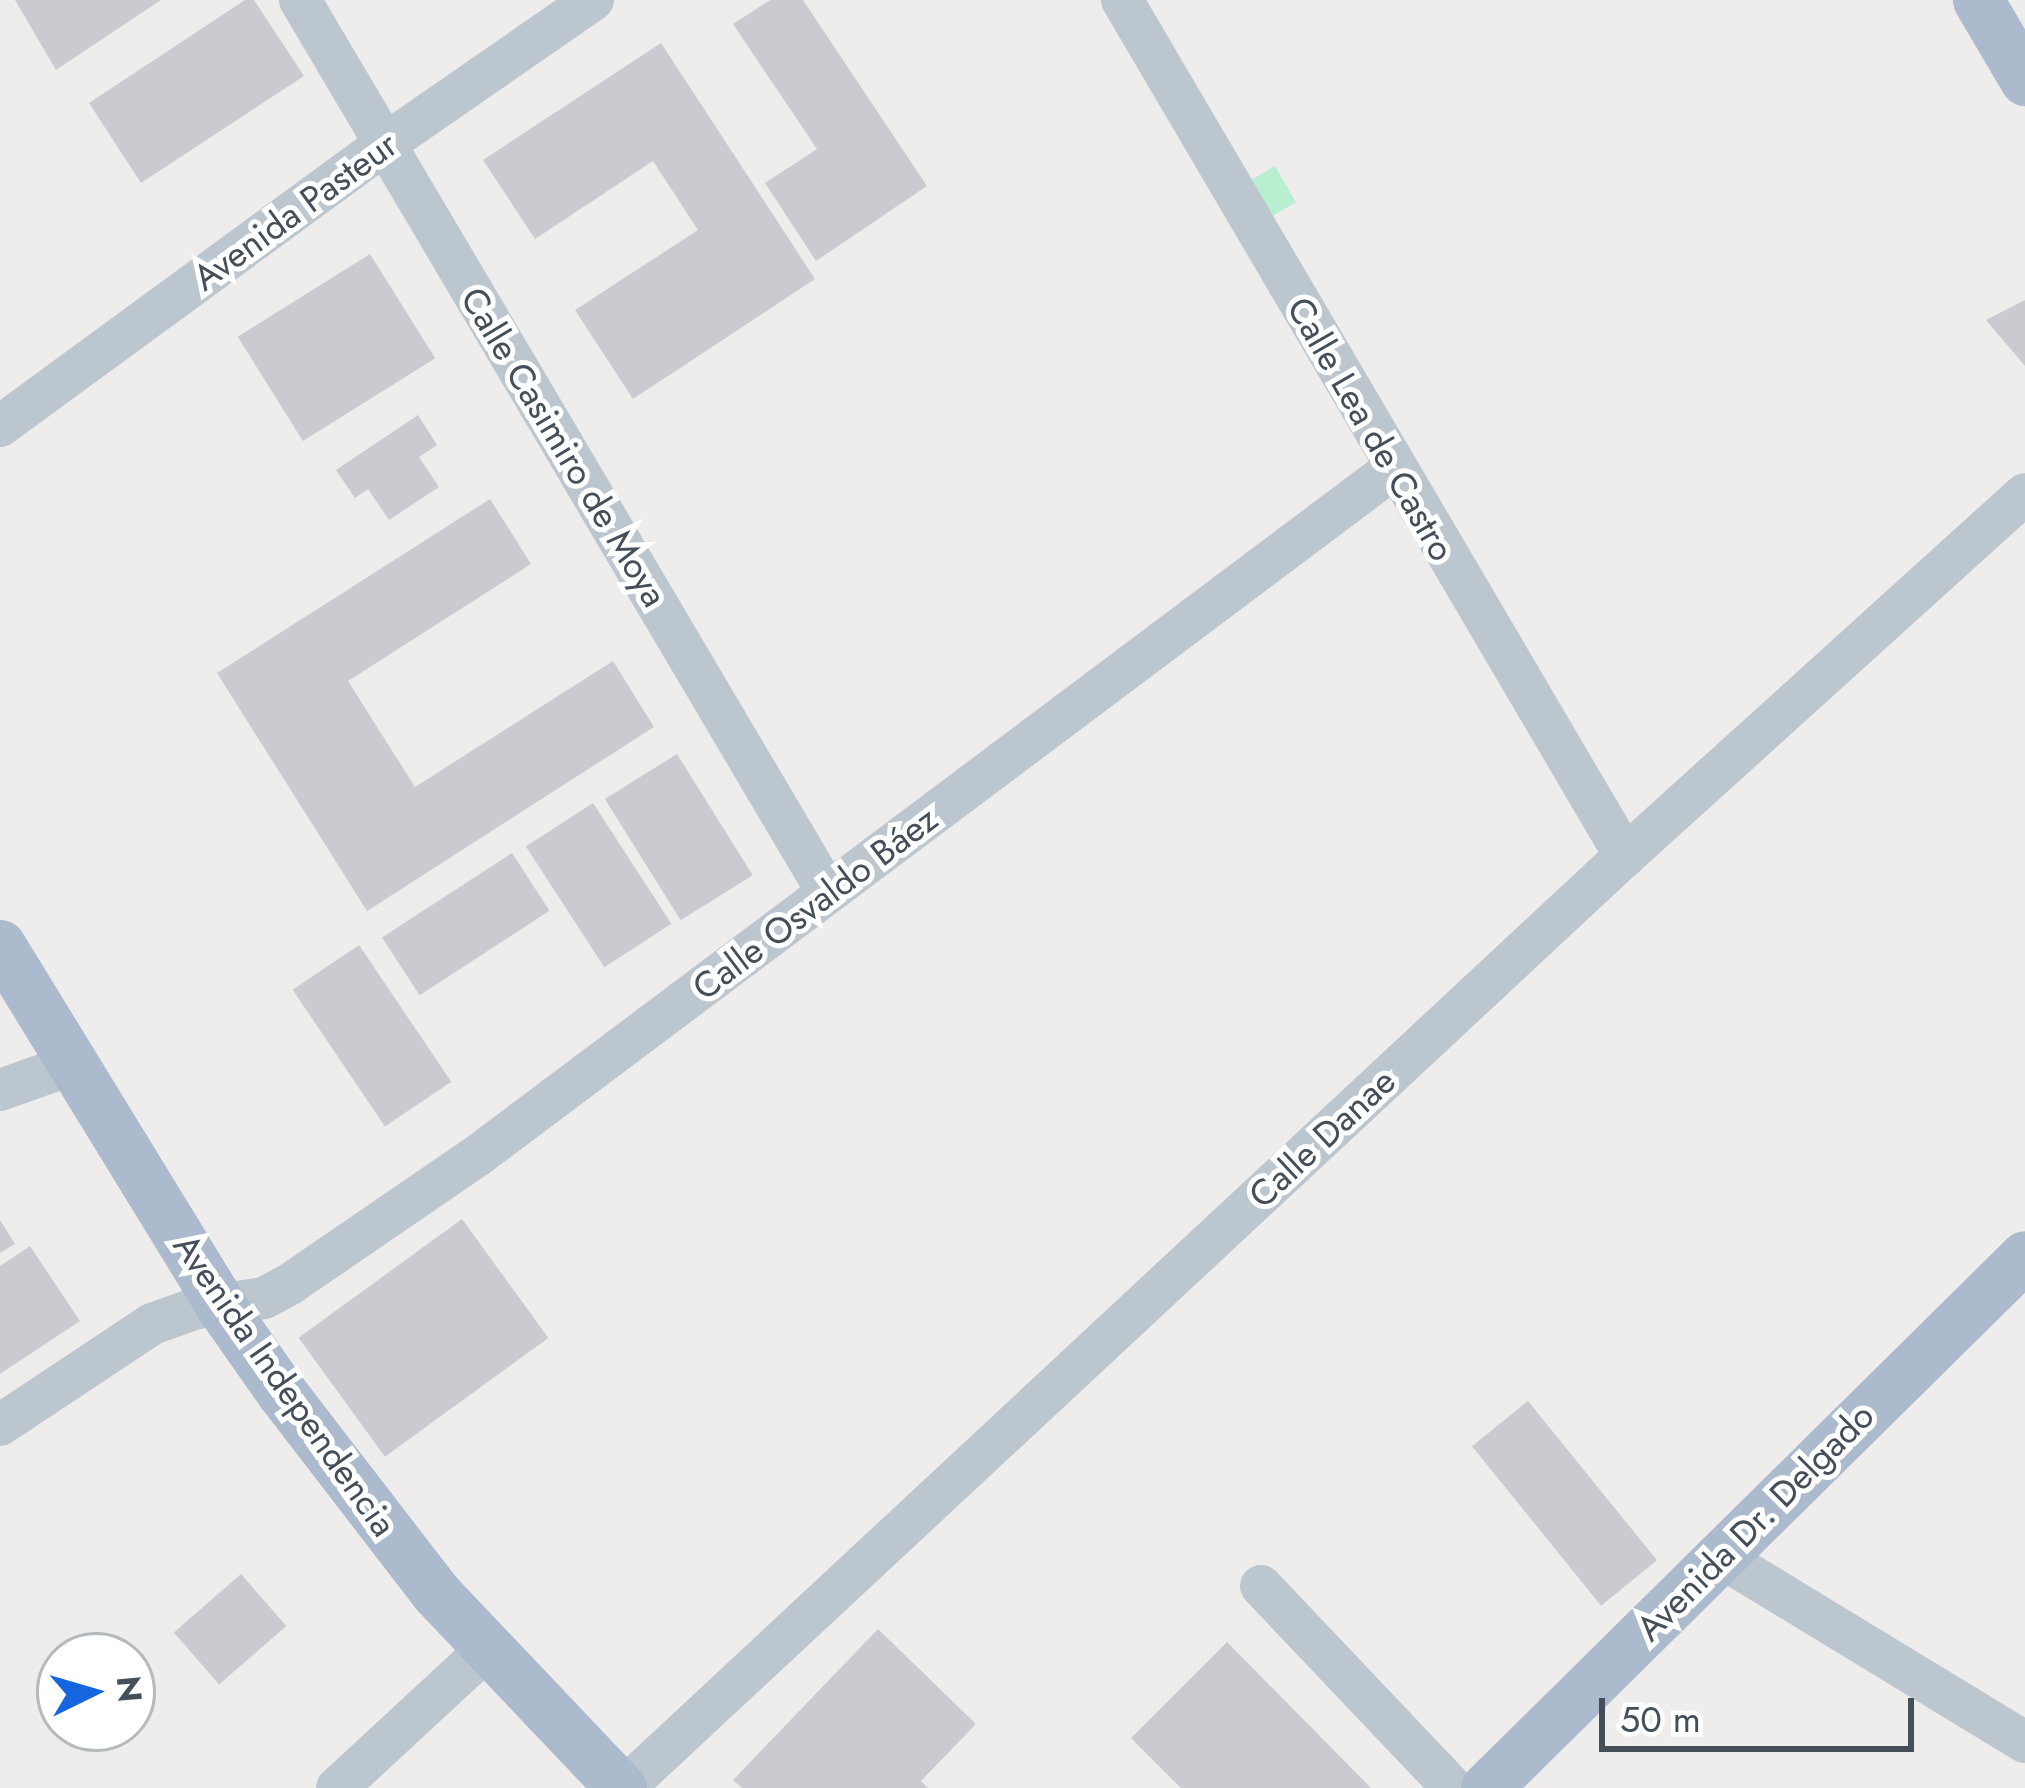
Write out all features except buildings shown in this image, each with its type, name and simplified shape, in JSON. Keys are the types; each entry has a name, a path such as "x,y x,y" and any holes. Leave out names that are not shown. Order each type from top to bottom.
{"main road":[{"path":"1978,0 2025,80"},
{"name":"Avenida Independencia","path":"0,945 221,1306 422,1575 622,1788"},
{"name":"Avenida Dr. Delgado","path":"1486,1788 2025,1256"}],"street":[{"name":"Calle Casimiro de Moya","path":"300,0 828,893"},
{"name":"Avenida Pasteur","path":"0,426 385,144 593,0"},
{"name":"Calle Lea de Castro","path":"1123,0 1394,470 1625,856"},
{"name":"Calle Osvaldo Báez","path":"0,1425 152,1324 197,1308 264,1298 477,1156 1394,470"},
{"name":"Calle Danae","path":"622,1788 1625,856 2025,494"},
{"path":"0,1090 73,1064"},
{"path":"1720,1556 2025,1742"},
{"path":"1261,1586 1453,1788"},
{"path":"337,1788 488,1648"}],"green space":[{"path":"1275,166 1296,202 1262,222 1241,186"}]}
